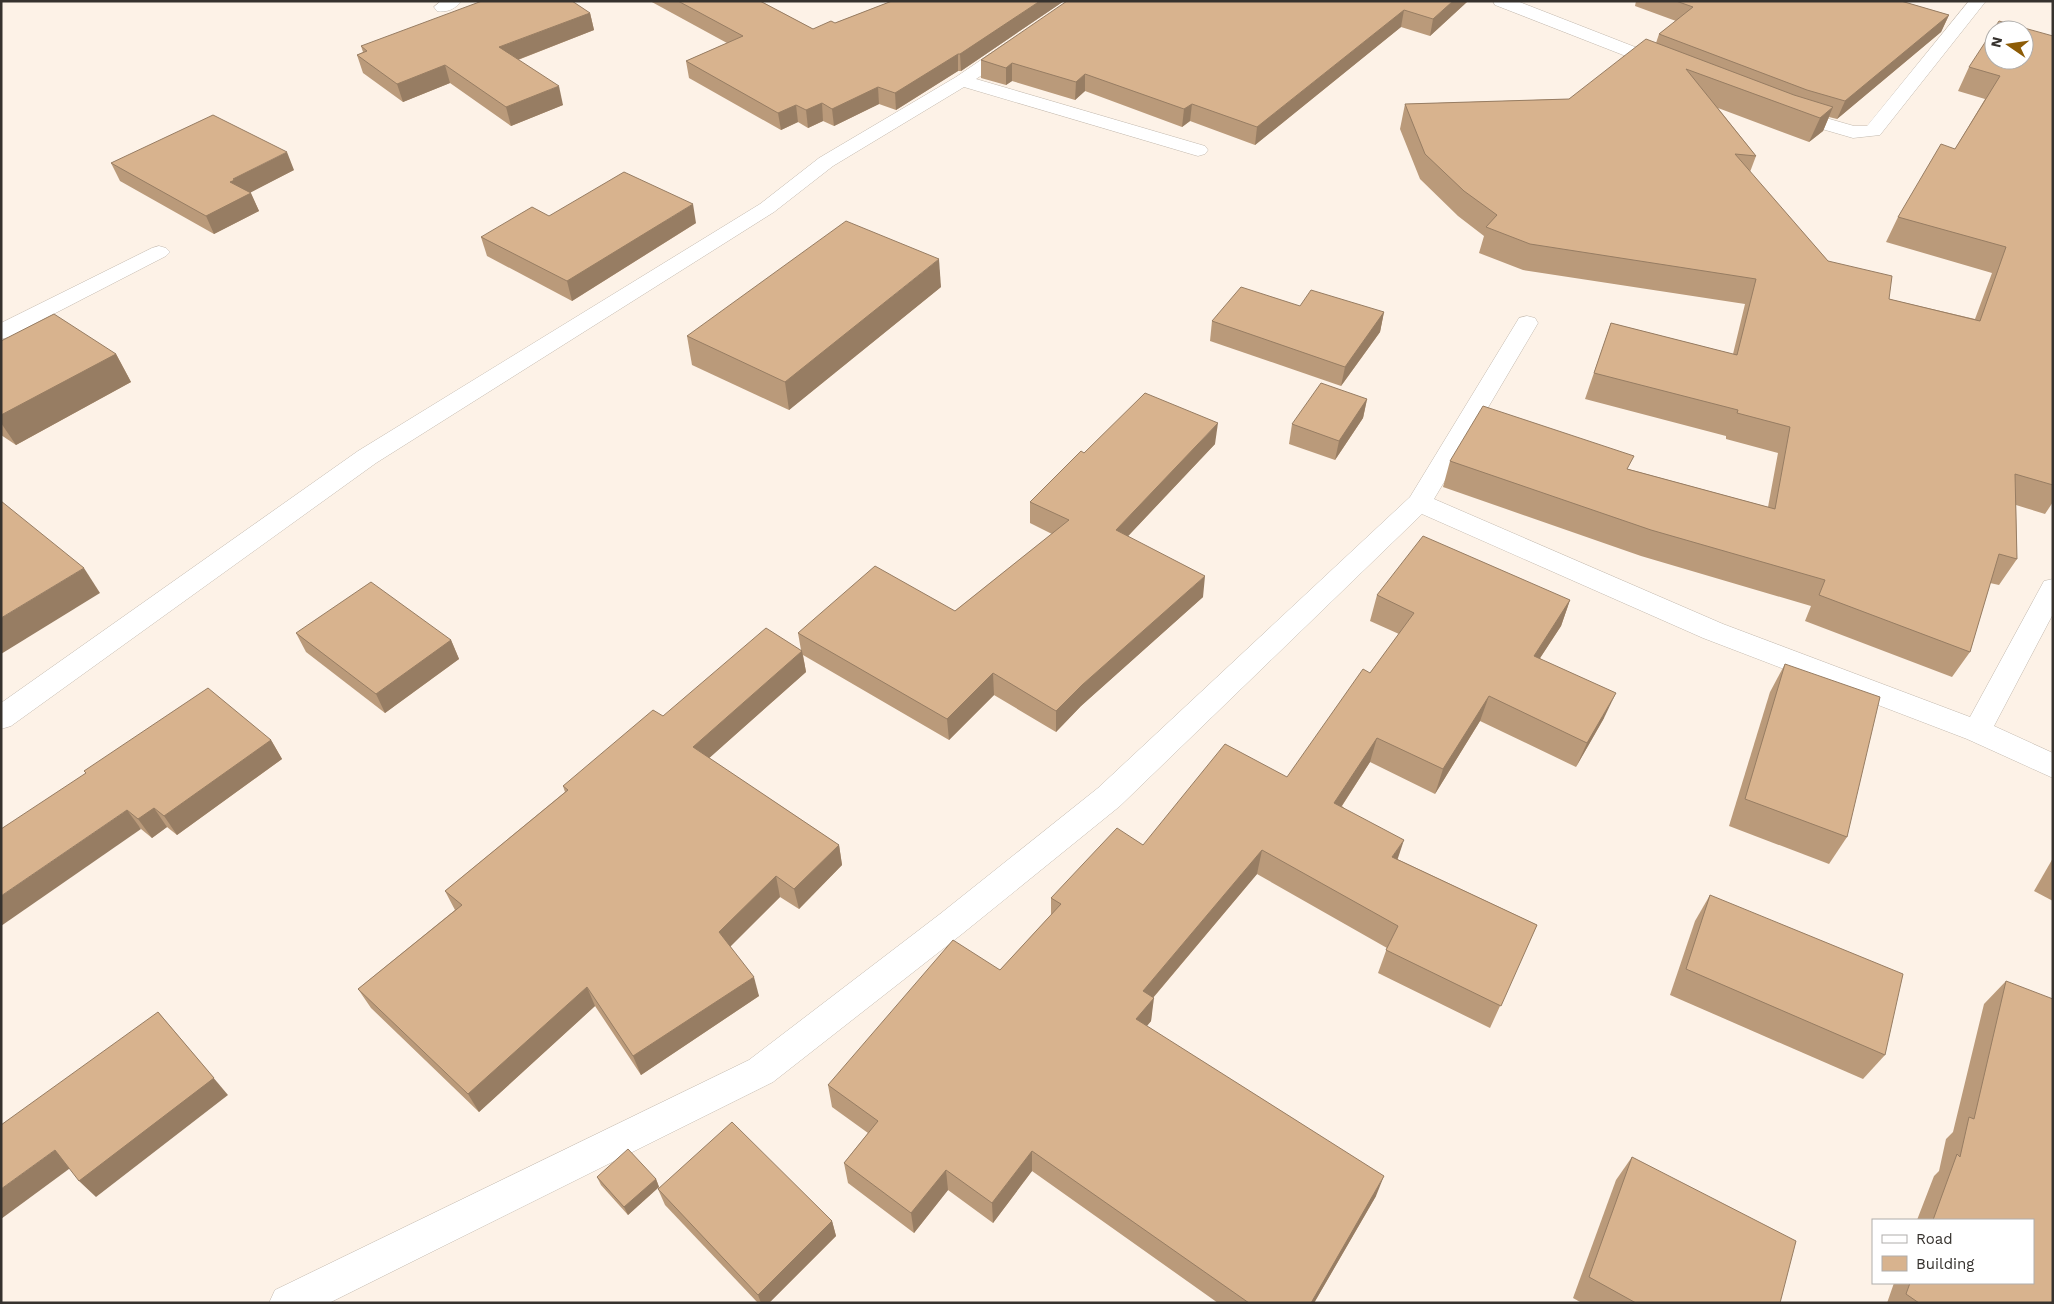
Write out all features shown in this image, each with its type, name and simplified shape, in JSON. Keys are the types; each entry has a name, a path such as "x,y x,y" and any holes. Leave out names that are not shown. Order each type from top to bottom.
{"street":[{"path":"1774,107 1853,132 1874,131 1978,1"},
{"path":"1503,2 1684,72"},
{"path":"1,718 368,458 767,208 826,162 962,81 1032,34"},
{"path":"962,81 1198,150"},
{"path":"1,332 159,252"},
{"path":"288,1303 760,1071 951,924 1109,797 1419,503 1527,323"},
{"path":"1419,503 1713,631 1977,731 2053,766"},
{"path":"1977,731 2053,588"}],"building":[{"path":"482,1 572,1 590,13 499,47 559,86 506,107 445,65 397,84 357,55 367,51 361,46"},
{"path":"678,1 760,1 813,29 831,21 835,23 892,1 1040,1 960,54 895,93 878,87 832,109 822,103 806,110 796,105 778,113 686,61 743,36"},
{"path":"1067,1 1453,1 1433,19 1404,10 1257,127 1192,104 1184,109 1085,74 1076,82 1012,63 1006,68 981,60"},
{"path":"1676,1 1901,1 1949,15 1845,101 1807,90 1659,34 1693,7"},
{"path":"2034,31 2053,36 2053,485 2015,474 2017,559 1999,554 1970,652 1819,595 1825,580 1651,530 1450,461 1483,406 1634,456 1627,469 1775,509 1790,427 1737,413 1738,410 1594,373 1611,323 1737,355 1756,279 1530,244 1486,227 1497,215 1464,191 1425,154 1405,104 1569,99 1646,39 1794,95 1833,107 1820,118 1686,69 1756,156 1735,154 1828,261 1892,276 1889,299 1980,321 2006,247 1898,217 1941,144 1955,149 2000,76 1969,67 1984,44 1984,70 2034,70"},
{"path":"213,115 287,152 233,179 235,180 230,182 251,193 206,216 111,163"},
{"path":"624,172 693,204 567,281 481,237 532,207 549,216"},
{"path":"846,221 939,259 785,382 687,336"},
{"path":"1241,287 1300,306 1311,290 1384,312 1345,367 1212,321"},
{"path":"54,314 116,354 1,415 1,341"},
{"path":"1321,383 1367,399 1339,441 1292,424"},
{"path":"1145,393 1218,423 1116,530 1205,576 1082,685 1056,711 993,673 947,719 798,633 875,566 955,611 1069,520 1030,502 1081,451 1084,453"},
{"path":"1,501 84,568 1,618"},
{"path":"1423,536 1570,600 1534,656 1616,693 1587,743 1489,696 1443,769 1377,738 1334,803 1404,840 1392,857 1537,925 1501,1006 1386,950 1398,926 1262,850 1143,991 1154,998 1136,1019 1384,1176 1311,1303 1249,1303 1032,1151 992,1203 946,1170 911,1213 844,1163 878,1121 828,1085 953,940 1000,970 1061,904 1051,898 1117,828 1143,845 1225,744 1287,777 1363,669 1370,673 1414,613 1377,595"},
{"path":"371,582 451,640 376,694 296,633"},
{"path":"766,628 802,651 693,747 839,845 794,889 776,876 719,932 754,977 633,1056 587,987 468,1094 358,989 462,905 445,891 568,790 563,786 653,710 663,716"},
{"path":"1785,664 1880,697 1847,837 1745,799"},
{"path":"208,688 271,740 164,816 154,808 138,819 127,810 1,896 1,829 86,773 84,771"},
{"path":"1710,895 1903,974 1885,1055 1686,969"},
{"path":"2006,981 2053,999 2053,1303 1919,1303 1906,1294 1910,1284 2034,1284 2034,1219 1933,1219 1957,1154 1960,1157 1969,1117 1974,1119"},
{"path":"158,1012 214,1078 79,1181 55,1150 1,1189 1,1125"},
{"path":"732,1122 832,1221 758,1295 658,1189"},
{"path":"628,1149 656,1179 624,1207 597,1177"},
{"path":"1632,1157 1796,1241 1780,1303 1636,1303 1589,1277"}]}
